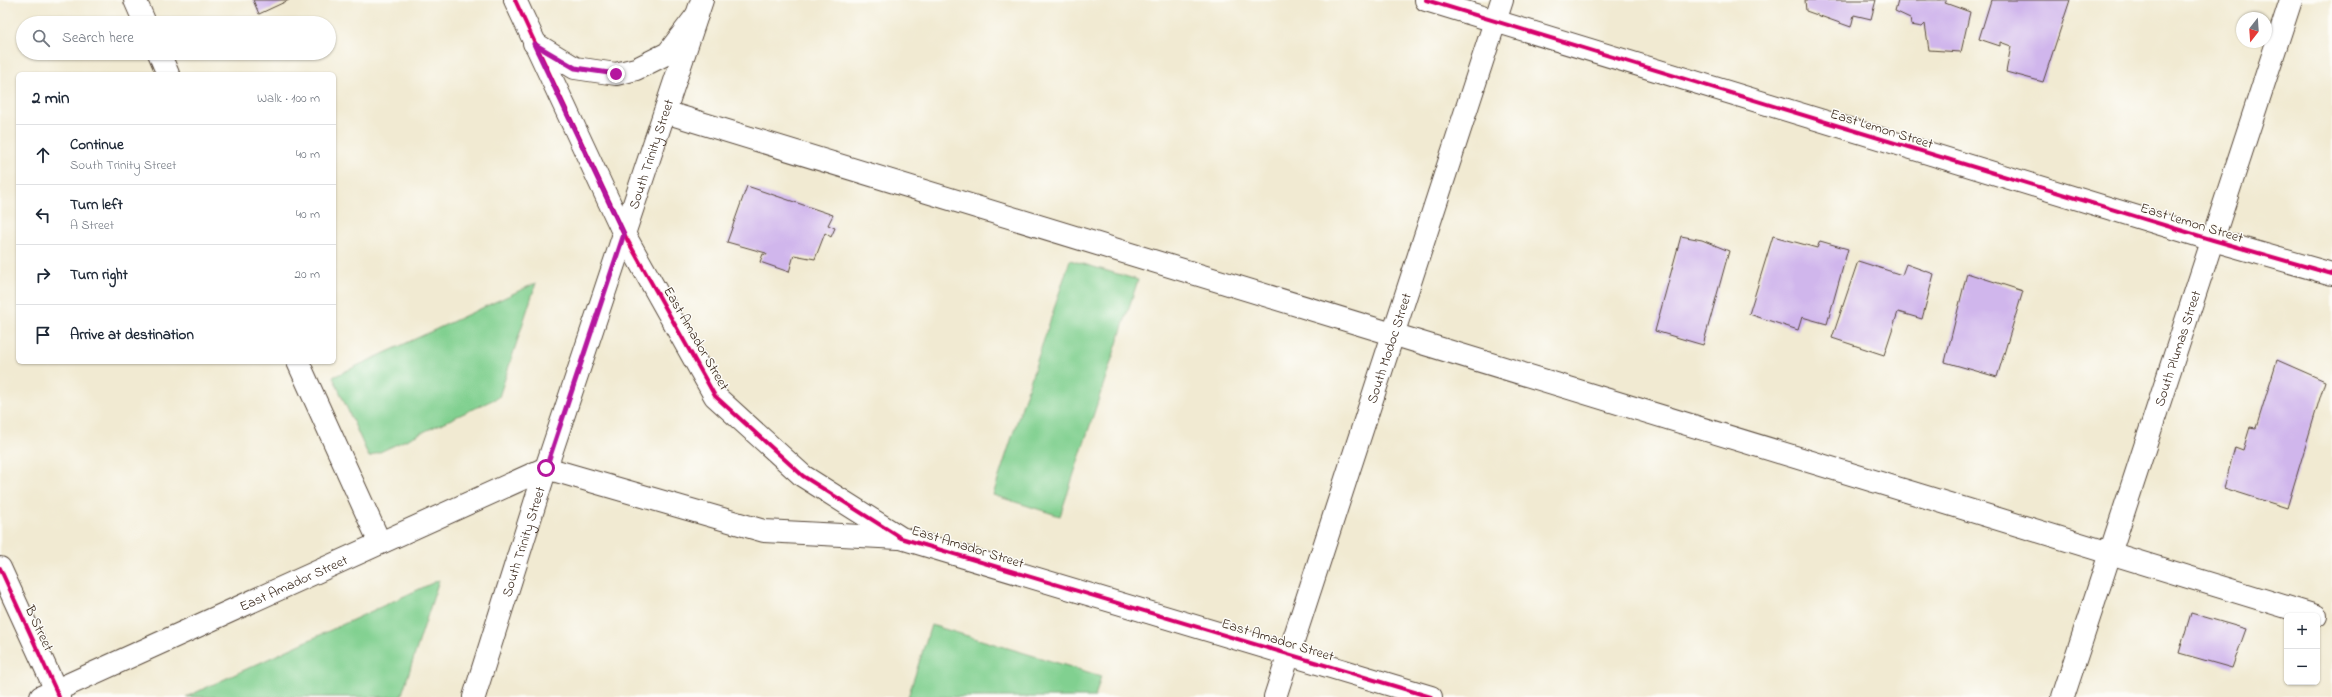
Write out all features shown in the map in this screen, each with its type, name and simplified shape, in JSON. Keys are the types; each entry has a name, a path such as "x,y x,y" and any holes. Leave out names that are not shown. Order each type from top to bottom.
{"street":[{"path":"135,0 142,16"},
{"name":"East Amador Street","path":"515,0 534,44 624,234 715,396 803,476 901,538 1431,697"},
{"name":"East Lemon Street","path":"1426,0 2213,240 2332,274"},
{"name":"South Modoc Street","path":"1275,697 1502,0"},
{"name":"South Plumas Street","path":"2063,697 2291,0"},
{"path":"534,44 575,68 616,74 636,69 668,53 699,8"},
{"name":"South Trinity Street","path":"474,697 546,468 699,8"},
{"path":"162,60 167,72"},
{"path":"665,112 1394,333 2110,555 2306,613"},
{"path":"299,364 380,543"},
{"path":"546,468 764,531 901,538"},
{"name":"East Amador Street","path":"52,695 546,468"},
{"name":"B Street","path":"0,568 52,695"},
{"path":"2320,617 2332,621"}],"green space":[{"path":"1070,260 1138,280 1060,516 993,495"},
{"path":"536,283 499,397 369,457 333,377"},
{"path":"439,580 401,697 186,697"},
{"path":"931,625 1101,676 1095,697 908,697"}],"building":[{"path":"253,0 289,0 259,14"},
{"path":"1805,0 1876,0 1871,19 1854,15 1851,27 1806,11"},
{"path":"1898,0 1947,0 1945,3 1970,12 1961,52 1929,50 1925,24 1922,27 1911,25 1910,18 1895,11"},
{"path":"1991,0 2070,0 2043,82 2006,72 2011,46 2000,42 2000,46 1979,39"},
{"path":"747,186 833,215 828,225 835,228 831,237 825,233 815,259 794,255 789,272 760,262 763,254 767,255 766,253 727,242"},
{"path":"1681,236 1702,240 1729,251 1703,345 1655,331"},
{"path":"1773,236 1817,248 1820,241 1848,249 1827,324 1802,317 1798,330 1749,314"},
{"path":"1858,261 1902,275 1906,264 1934,274 1922,319 1898,312 1884,355 1832,338"},
{"path":"1967,273 2023,291 1997,377 1945,362"},
{"path":"2277,360 2325,381 2287,508 2224,488 2235,447 2243,450 2250,427 2256,428"},
{"path":"2191,613 2246,629 2232,668 2179,653"}],"cycle path":[{"path":"515,0 624,234 715,396 803,476 901,538 1431,697"},
{"path":"1426,0 2213,240 2332,274"},
{"path":"0,568 59,697"}],"route":[{"path":"546,468 624,234 534,44 575,68 593,72 616,74"}]}
